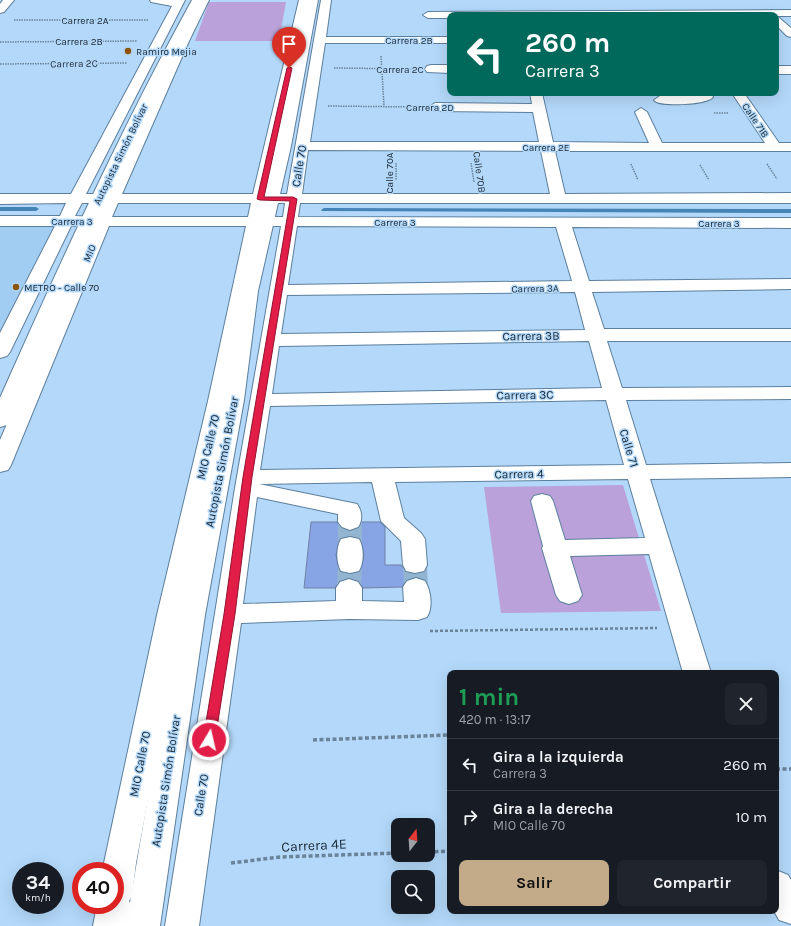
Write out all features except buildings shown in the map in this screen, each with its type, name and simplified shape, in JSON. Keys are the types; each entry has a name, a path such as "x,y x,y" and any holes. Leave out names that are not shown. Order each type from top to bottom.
{"main road":[{"path":"0,10 10,0"},
{"path":"0,352 65,221 78,199 179,2 155,0"},
{"name":"Autopista Simón Bolívar","path":"0,421 95,221 175,41 197,0"},
{"path":"105,199 175,62 183,41 204,0"},
{"name":"MIO Calle 70","path":"120,862 170,615 218,401 273,210 304,0"},
{"name":"Autopista Simón Bolívar","path":"143,926 192,615 234,400 249,292 273,210 313,0"},
{"name":"Calle 70","path":"182,926 229,614 247,483 278,290 273,210 302,146 326,0"},
{"path":"763,4 770,12"},
{"path":"477,5 481,12"},
{"path":"779,15 791,13"},
{"path":"428,15 447,15"},
{"path":"164,30 186,20"},
{"path":"779,25 788,38"},
{"path":"164,30 175,41"},
{"name":"Carrera 2B","path":"319,40 447,40"},
{"name":"Carrera 2C","path":"431,69 447,69"},
{"path":"779,70 791,70"},
{"path":"537,96 558,198"},
{"path":"660,100 702,99 706,96"},
{"name":"Calle 71B","path":"740,96 774,146"},
{"name":"Carrera 2D","path":"435,107 539,108"},
{"path":"641,112 657,146"},
{"name":"Carrera 2E","path":"302,146 791,147"},
{"name":"Carrera 3","path":"0,221 95,221 273,210 396,199 791,198"},
{"name":"Carrera 3","path":"0,199 105,199 273,210 563,223 791,223"},
{"name":"MIO","path":"0,465 95,221"},
{"name":"Calle 71","path":"563,223 595,336 696,670"},
{"name":"Carrera 3A","path":"278,290 791,284"},
{"name":"Carrera 3B","path":"270,340 791,335"},
{"name":"Carrera 3C","path":"260,400 613,394 791,393"},
{"name":"Carrera 4","path":"247,483 382,476 791,470"},
{"path":"350,566 418,611 413,539 393,521 382,476"},
{"path":"247,483 349,509 350,566"},
{"path":"542,501 554,548 569,595"},
{"path":"554,548 659,546"},
{"path":"229,614 350,566"},
{"path":"779,890 791,909"},
{"path":"110,926 112,914"}],"path":[{"name":"Carrera 2A","path":"8,20 164,30"},
{"name":"Carrera 2B","path":"0,42 164,30"},
{"path":"381,40 381,68 384,106"},
{"name":"Carrera 2C","path":"0,64 147,62"},
{"name":"Carrera 2C","path":"333,68 431,69"},
{"name":"Carrera 2D","path":"322,106 435,107"},
{"name":"Calle 70A","path":"396,147 396,199"},
{"name":"Calle 70B","path":"469,147 477,198"},
{"path":"624,147 646,198"},
{"path":"691,147 719,198"},
{"path":"755,147 791,198"},
{"path":"428,631 684,627"},
{"path":"313,740 447,735"},
{"path":"779,769 791,769"},
{"path":"435,852 447,851"},
{"name":"Carrera 4E","path":"231,863 280,857 391,853"}],"shaded area":[{"path":"209,2 286,2 279,41 195,41"},
{"name":"METRO - Calle 70","path":"0,221 65,221 0,352"},
{"path":"623,485 661,611 501,613 484,487"}],"waterway":[{"path":"0,209 36,209"},
{"path":"324,210 791,211"}],"tunnel":[{"path":"350,522 350,545"},
{"path":"349,588 350,565"},
{"path":"415,565 416,587"}],"place":[{"name":"Ramiro Mejia","path":"128,51"},
{"name":"METRO - Calle 70","path":"16,287"}],"route":[{"path":"209,740 229,614 243,508 293,199 260,199 289,68"}]}
